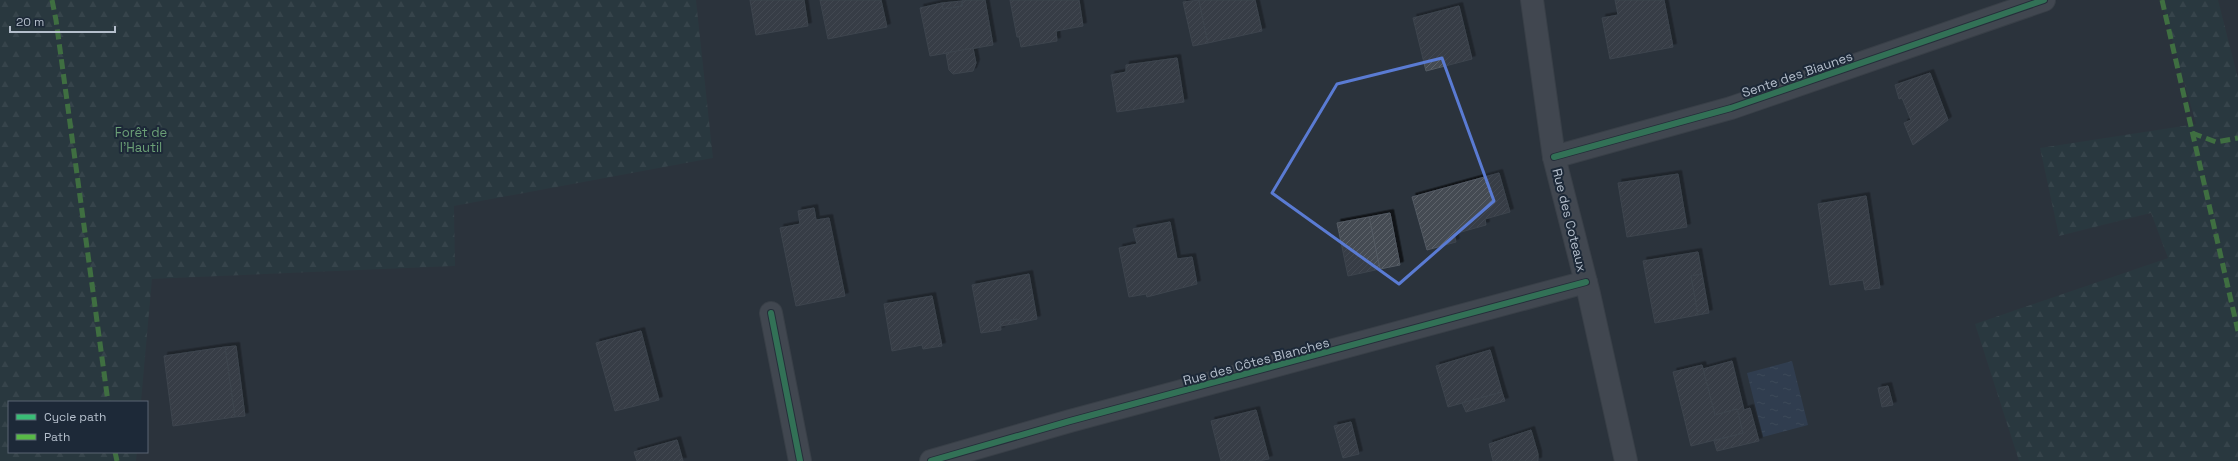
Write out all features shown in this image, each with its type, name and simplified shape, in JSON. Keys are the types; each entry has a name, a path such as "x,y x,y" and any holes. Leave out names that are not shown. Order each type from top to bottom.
{"street":[{"name":"Rue des Coteaux","path":"1532,0 1554,157 1586,282 1626,461"},
{"name":"Sente des Biaunes","path":"1554,157 1731,108 2044,0"},
{"name":"Rue des Côtes Blanches","path":"932,461 1070,421 1586,282"},
{"path":"771,314 800,461"}],"highlighted area":[{"path":"1442,58 1494,201 1399,284 1272,193 1337,84"}],"green space":[{"name":"Forêt de l'Hautil","path":"0,0 696,0 713,158 454,206 455,266 152,279 141,401 8,401 8,453 137,453 136,461 0,461"},
{"path":"2161,0 2218,0 2238,78 2238,461 2019,461 1975,324 2168,258 2151,213 2059,236 2040,148 2196,124"}],"water":[{"path":"1792,361 1808,425 1763,437 1747,373"}],"building":[{"path":"750,0 804,0 808,26 756,35"},
{"path":"820,0 881,0 887,27 828,39"},
{"path":"964,0 985,0 993,45 930,56 920,8 942,3 943,9 962,6 962,1"},
{"path":"1010,0 1079,0 1083,26 1056,31 1057,41 1021,47 1019,37 1017,37"},
{"path":"1199,0 1208,43 1193,46 1183,2"},
{"path":"1199,0 1255,0 1262,31 1208,43"},
{"path":"1615,0 1664,0 1673,47 1610,59 1602,18 1618,15"},
{"path":"962,1 962,6 943,9 942,3"},
{"path":"1459,6 1472,59 1426,71 1413,18"},
{"path":"973,48 976,63 973,71 953,74 949,70 946,53"},
{"path":"1177,58 1184,102 1117,112 1111,75 1126,72 1126,65"},
{"path":"1930,73 1948,120 1913,145 1904,123 1911,120 1902,98 1899,99 1895,85"},
{"path":"1499,173 1510,212 1485,219 1486,225 1454,234 1456,242 1427,250 1412,197"},
{"path":"1678,174 1687,227 1627,237 1618,183"},
{"path":"1866,196 1880,288 1865,290 1863,280 1830,285 1818,204"},
{"path":"814,208 816,220 829,218 845,296 796,306 780,228 800,224 798,211"},
{"path":"1390,213 1400,265 1380,269 1369,217"},
{"path":"1369,217 1380,269 1348,276 1337,223"},
{"path":"1170,222 1177,259 1192,257 1197,284 1147,297 1146,294 1129,297 1119,248 1137,244 1133,229"},
{"path":"1698,252 1702,274 1691,276 1698,315 1655,323 1643,261"},
{"path":"1029,274 1037,319 1018,323 1017,319 1000,322 1001,330 981,333 972,285"},
{"path":"1702,274 1709,313 1698,315 1691,276"},
{"path":"932,296 942,346 923,349 922,345 892,351 884,304"},
{"path":"1017,319 1018,323 1001,326 1000,322"},
{"path":"641,331 659,400 615,411 596,343"},
{"path":"236,346 245,416 235,417 225,347"},
{"path":"225,347 235,417 173,426 164,356"},
{"path":"1490,350 1502,392 1448,407 1436,366"},
{"path":"1732,361 1744,410 1750,408 1759,441 1717,451 1714,441 1743,433 1737,409 1715,415 1703,369"},
{"path":"1702,365 1715,415 1737,409 1743,433 1691,446 1673,372"},
{"path":"1888,386 1893,405 1882,407 1878,388"},
{"path":"1502,392 1505,401 1466,412 1462,403"},
{"path":"1256,410 1269,459 1258,461 1221,461 1211,421"},
{"path":"1351,422 1359,454 1343,458 1334,426"},
{"path":"1531,430 1538,454 1538,461 1493,461 1489,444"},
{"path":"677,440 683,461 637,461 634,452"}],"marked path":[{"path":"52,0 56,20 108,401"},
{"path":"2162,0 2238,331"},
{"path":"2192,133 2216,142 2238,138"},
{"path":"115,453 117,461"}],"cycle path":[{"path":"1554,157 1731,108 2044,0"},
{"path":"931,461 1070,421 1586,282"},
{"path":"771,313 800,461"}]}
